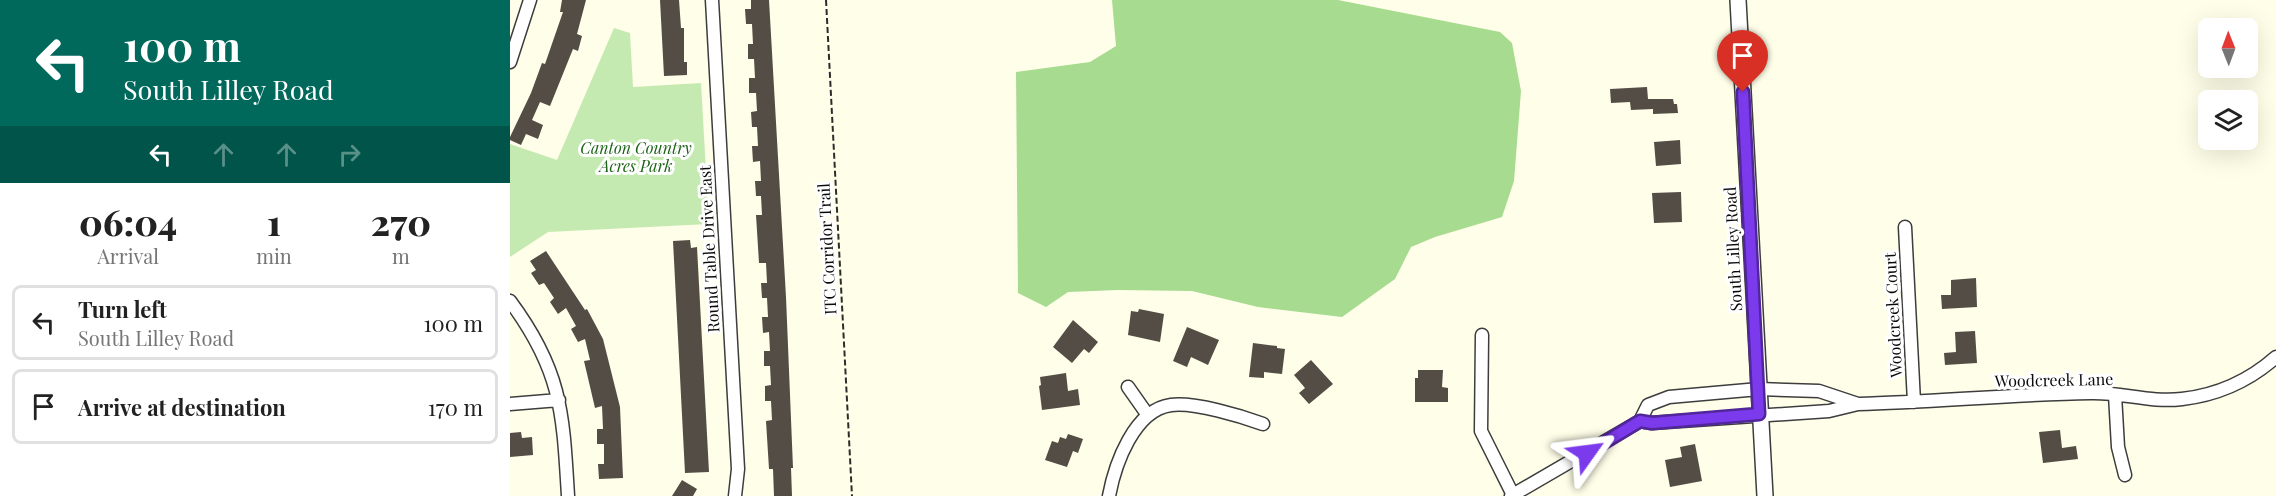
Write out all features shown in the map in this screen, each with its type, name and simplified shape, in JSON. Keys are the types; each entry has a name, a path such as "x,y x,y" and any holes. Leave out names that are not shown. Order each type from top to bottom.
{"street":[{"path":"510,62 513,44 530,0"},
{"name":"Round Table Drive East","path":"712,0 738,469 735,496"},
{"name":"South Lilley Road","path":"1738,0 1765,496"},
{"name":"Woodcreek Court","path":"1905,227 1914,402"},
{"path":"510,301 538,342 548,363 564,426 568,496"},
{"path":"1482,335 1481,431 1512,496 1640,421"},
{"name":"Woodcreek Lane","path":"1858,404 1819,391 1758,389 1669,397 1648,405 1640,421 1652,423 1829,411 1858,404 2094,393 2153,400 2180,400 2201,396 2244,380 2276,357"},
{"path":"1128,387 1147,414"},
{"path":"2115,395 2118,447 2125,475"},
{"path":"510,404 559,400"},
{"path":"1109,496 1111,483 1124,448 1147,414 1171,405 1193,406 1240,416 1263,424"}],"path":[{"name":"ITC Corridor Trail","path":"826,0 852,496"}],"green space":[{"path":"1112,0 1338,0 1500,32 1512,43 1521,91 1514,181 1502,217 1435,237 1411,247 1395,279 1342,317 1258,307 1192,291 1068,292 1046,307 1018,293 1016,72 1090,62 1116,46"},
{"name":"Canton Country Acres Park","path":"614,28 630,33 633,87 701,83 709,224 548,232 510,257 510,144 557,160"}],"building":[{"path":"562,0 586,0 577,34 582,36 578,51 573,49 550,106 540,102 532,120 543,125 538,139 526,134 521,145 510,140 510,137 531,93 542,63 545,64 563,12 560,12"},
{"path":"660,0 679,0 681,28 684,28 684,62 687,62 687,75 664,76"},
{"path":"751,0 769,0 786,297 793,468 791,468 792,496 774,496 773,469 769,469 766,421 772,420 771,401 765,401 765,386 771,385 770,366 764,366 764,351 770,351 769,332 763,333 762,317 768,317 767,298 762,298 761,283 767,283 766,263 759,263 756,215 762,215 761,196 756,196 755,181 761,181 760,161 753,162 752,146 758,146 757,127 752,127 751,112 757,111 756,93 749,93 749,78 755,78 754,59 748,59 748,44 753,44 752,24 746,24 745,9 751,9"},
{"path":"1647,87 1648,99 1673,99 1674,104 1677,104 1678,113 1653,114 1653,109 1631,110 1630,102 1611,103 1610,89"},
{"path":"1680,140 1681,164 1656,166 1654,142"},
{"path":"1681,192 1682,222 1654,223 1652,193"},
{"path":"690,240 691,248 697,247 709,472 685,473 673,241"},
{"path":"546,251 585,310 587,309 603,339 620,407 623,478 599,479 598,464 604,464 604,444 597,444 597,429 603,429 602,406 595,408 584,361 590,360 585,339 578,342 571,329 576,326 566,308 558,314 550,302 554,298 544,283 539,285 531,273 536,270 530,261"},
{"path":"1976,278 1977,307 1942,309 1941,295 1951,295 1951,280"},
{"path":"1139,309 1164,314 1160,342 1128,335 1131,311 1138,312"},
{"path":"1073,320 1098,342 1089,353 1084,349 1072,363 1053,347"},
{"path":"1187,327 1219,340 1208,365 1191,357 1187,367 1173,361"},
{"path":"1975,331 1977,363 1945,365 1944,353 1956,352 1955,332"},
{"path":"1253,343 1285,349 1282,374 1264,372 1264,378 1249,377"},
{"path":"1311,360 1333,384 1309,404 1299,393 1305,388 1294,375"},
{"path":"1418,370 1443,370 1442,387 1448,388 1448,402 1415,402 1415,378 1418,378"},
{"path":"1066,373 1068,391 1078,389 1080,405 1042,410 1040,377"},
{"path":"2060,430 2062,448 2076,446 2078,459 2043,463 2039,432"},
{"path":"521,432 522,438 532,437 533,455 510,457 510,433"},
{"path":"1068,434 1083,439 1078,453 1073,451 1067,467 1045,460 1052,441 1058,443 1060,437 1066,439"},
{"path":"1695,444 1702,481 1670,487 1665,460 1682,457 1680,447"},
{"path":"682,480 697,489 693,496 672,496"}],"route":[{"path":"1587,453 1640,421 1652,423 1759,414 1743,92"}]}
